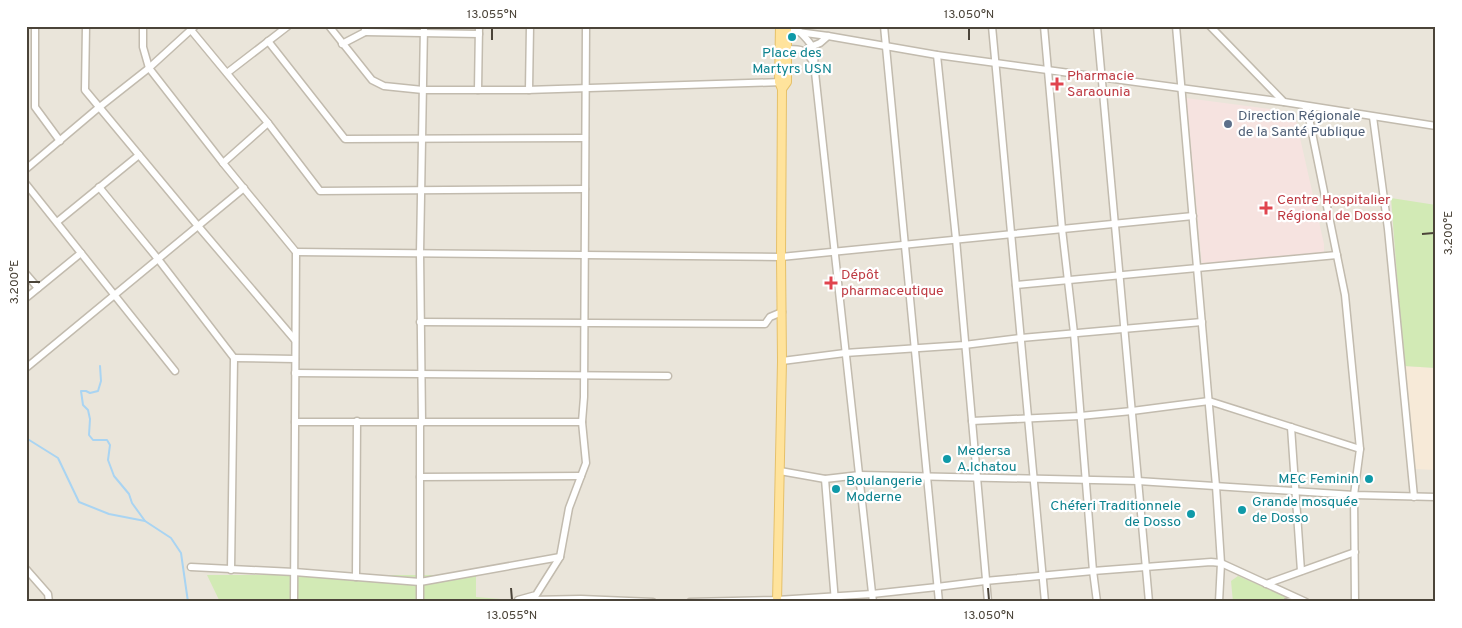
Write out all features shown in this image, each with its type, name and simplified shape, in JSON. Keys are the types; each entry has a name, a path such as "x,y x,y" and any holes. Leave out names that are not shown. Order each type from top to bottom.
{"main road":[{"path":"777,601 782,361 782,84 786,28"}],"street":[{"path":"35,26 34,107 60,141"},
{"path":"86,26 85,90 295,340"},
{"path":"144,26 144,47 150,68 223,163 296,252 294,602"},
{"path":"227,73 288,26"},
{"path":"329,26 372,80 384,86 423,90 529,90 782,84"},
{"path":"478,90 479,26"},
{"path":"529,90 530,26"},
{"path":"518,601 536,595 560,557 569,508 586,463 582,422 585,324 584,88 586,26"},
{"path":"884,26 928,477 938,602"},
{"path":"992,26 1045,602"},
{"path":"1044,26 1062,229 1074,333 1097,602"},
{"path":"1097,26 1149,602"},
{"path":"1176,26 1216,486 1221,563 1219,602"},
{"path":"1210,26 1284,102"},
{"path":"26,169 150,68 193,28 320,191 585,189"},
{"path":"786,28 801,33 938,55 1284,102 1436,126"},
{"path":"342,44 365,29 424,30 478,34"},
{"path":"420,602 420,425 422,422 420,253 424,30"},
{"path":"801,33 815,48 814,63 873,602"},
{"path":"784,49 803,50 815,48 828,36"},
{"path":"268,41 345,139 585,138"},
{"path":"803,50 807,52 814,63"},
{"path":"938,55 988,602"},
{"path":"1305,106 1345,295 1360,449 1354,495 1355,602"},
{"path":"1373,117 1388,229 1414,497"},
{"path":"223,163 268,123"},
{"path":"57,222 138,155"},
{"path":"26,184 175,371"},
{"path":"99,187 158,258 234,358 231,570"},
{"path":"26,368 244,188"},
{"path":"296,252 781,257 1192,216"},
{"path":"26,298 81,253"},
{"path":"1016,285 1337,255"},
{"path":"26,274 38,288"},
{"path":"420,322 765,324 770,316 782,312"},
{"path":"782,361 846,353 964,345 1202,322"},
{"path":"234,358 295,359"},
{"path":"295,373 668,376"},
{"path":"972,421 1080,416 1209,401 1360,449"},
{"path":"356,577 357,421"},
{"path":"295,422 582,422"},
{"path":"1291,427 1301,571"},
{"path":"780,471 825,479 860,475 1086,480 1436,498"},
{"path":"420,477 581,476"},
{"path":"825,479 835,599"},
{"path":"1266,584 1355,552"},
{"path":"191,567 294,572 420,582 560,557"},
{"path":"690,602 835,599 1093,570 1211,562 1221,563 1303,601"},
{"path":"26,568 48,594 50,602"},
{"path":"518,601 654,602"},
{"path":"1287,602 1303,601"}],"shaded area":[{"path":"26,26 1436,26 1436,602 26,602"},
{"path":"1186,98 1292,112 1296,120 1324,244 1324,254 1202,266"},
{"path":"1404,366 1436,368 1436,470 1414,469"}],"green space":[{"path":"1391,198 1436,205 1436,368 1404,366"},
{"path":"207,575 476,575 476,597 514,600 514,602 220,602"},
{"path":"1238,576 1285,596 1285,599 1266,602 1233,602 1231,581"}],"waterway":[{"path":"100,366 101,381 98,391 90,393 81,391 83,405 88,410 90,419 89,435 93,440 107,440 110,445 108,460 114,476 129,494 132,503 145,521"},
{"path":"26,438 58,458 79,502 109,514 145,521 171,538 181,553 188,602"}],"place":[{"name":"Place des Martyrs USN","path":"792,37"},
{"name":"Pharmacie Saraounia","path":"1057,84"},
{"name":"Direction Régionale de la Santé Publique","path":"1228,124"},
{"name":"Centre Hospitalier Régional de Dosso","path":"1266,208"},
{"name":"Dépôt pharmaceutique","path":"831,283"},
{"name":"Medersa A.Ichatou","path":"947,459"},
{"name":"MEC Feminin","path":"1369,479"},
{"name":"Boulangerie Moderne","path":"836,489"},
{"name":"Grande mosquée de Dosso","path":"1242,510"},
{"name":"Chéferi Traditionnele de Dosso","path":"1191,514"}]}
